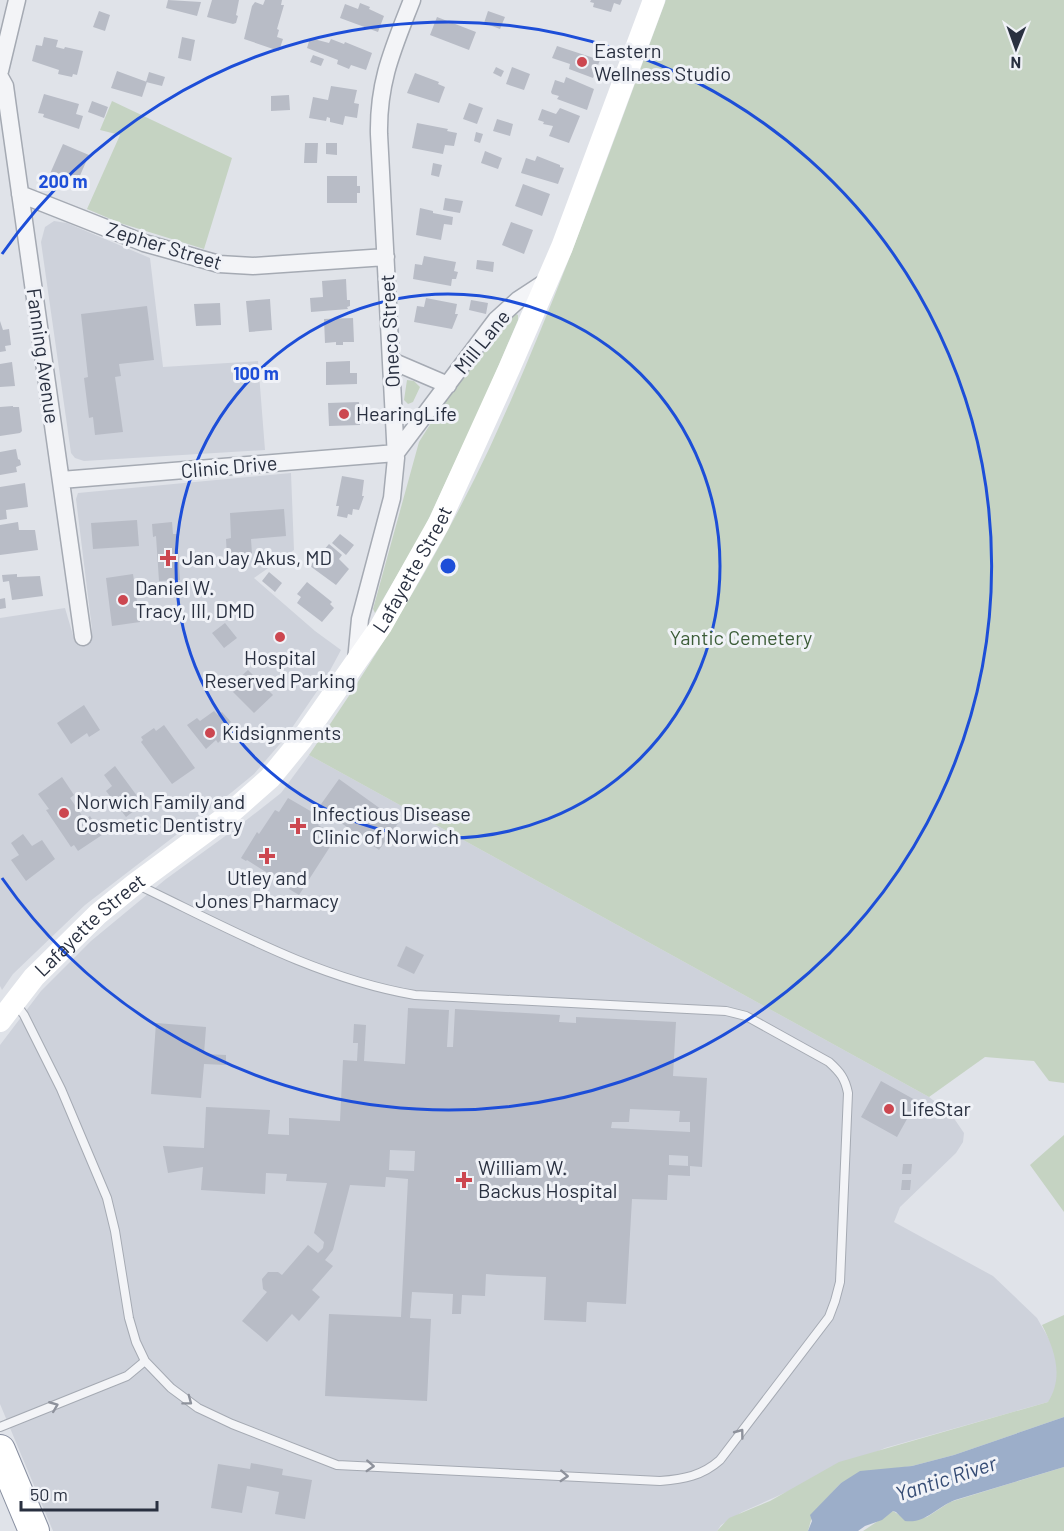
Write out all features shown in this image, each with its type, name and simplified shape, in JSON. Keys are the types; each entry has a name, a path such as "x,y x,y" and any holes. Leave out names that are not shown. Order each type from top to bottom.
{"highway":[{"path":"3,1465 34,1531"}],"street":[{"path":"0,70 17,0"},
{"name":"Oneco Street","path":"356,662 360,620 392,498 396,453 379,134 380,98 386,69 412,0"},
{"name":"Lafayette Street","path":"0,1021 34,977 72,939 135,884 226,816 270,778 303,739 397,600 439,523 482,431 573,221 654,0"},
{"name":"Fanning Avenue","path":"0,77 5,86 83,637"},
{"name":"Zepher Street","path":"21,194 144,243 219,264 253,266 386,257"},
{"name":"Mill Lane","path":"396,453 503,313 547,281"},
{"name":"Mill Lane","path":"392,361 448,385"},
{"name":"Clinic Drive","path":"61,480 396,453"}],"lane":[{"path":"14,1002 24,1015 61,1089 107,1198 115,1231 129,1318 136,1342 145,1361 171,1388 198,1408 232,1424 337,1465 660,1480 684,1479 700,1474 720,1460 828,1317 835,1302 840,1282 848,1093 846,1081 841,1073 829,1062 746,1016 707,1008 415,995 381,988 309,966 135,884"},
{"path":"0,1427 127,1376 145,1361"}],"shaded area":[{"path":"54,221 67,223 150,258 163,367 258,361 265,450 84,461 75,458 71,453 41,242 45,227"},
{"path":"291,473 294,550 254,578 315,631 341,650 326,678 285,738 254,774 85,905 13,974 2,990 0,986 0,618 65,608 75,642 91,640 92,629 76,499 78,493"},
{"name":"William W. Backus Hospital","path":"309,755 929,1097 951,1114 964,1133 963,1142 956,1153 900,1207 894,1222 993,1276 1037,1318 1053,1346 1058,1364 1059,1379 1055,1397 1048,1402 885,1448 742,1512 721,1525 717,1531 53,1531 0,1404 0,1045 41,991 91,941 166,879 281,793"}],"green space":[{"name":"Yantic Cemetery","path":"666,0 1064,0 1064,1083 1049,1081 1034,1061 985,1057 929,1097 309,755 359,681 406,605 450,527 490,447 538,337"},
{"path":"112,101 232,158 204,249 120,223 87,209 120,135 100,130"},
{"path":"514,313 518,315 518,320 484,400 423,531 375,613 373,609 419,442 441,407"},
{"path":"407,380 414,381 420,387 413,402 408,404 404,400"},
{"path":"1064,1135 1064,1212 1030,1165"},
{"path":"1064,1315 1064,1417 954,1455 912,1466 871,1470 841,1483 813,1513 808,1531 717,1531 729,1518 770,1501 839,1462 1048,1402 1053,1393 1057,1373 1051,1344 1042,1325"},
{"path":"1064,1467 1064,1531 863,1531 893,1511 909,1521 927,1517 950,1502"}],"water":[{"name":"Yantic River","path":"1064,1417 1064,1467 955,1500 919,1520 905,1521 893,1511 882,1520 858,1531 808,1531 812,1521 810,1515 841,1483 860,1471 912,1466 954,1455"}],"building":[{"path":"168,0 201,2 197,16 166,8"},
{"path":"212,0 239,0 236,23 207,17"},
{"path":"265,0 282,0 281,5 284,5 277,29 279,30 277,37 283,39 279,51 244,39 252,6 255,2 263,5"},
{"path":"591,0 622,0 620,5 614,3 611,12 593,7 594,3 590,2"},
{"path":"360,3 384,16 378,32 340,18 345,4 358,9"},
{"path":"99,11 110,15 105,31 93,27"},
{"path":"488,11 505,17 500,29 484,23"},
{"path":"437,17 476,32 469,50 430,35"},
{"path":"44,37 58,40 56,47 83,51 77,75 73,74 72,77 58,74 59,70 32,61 36,45 42,46"},
{"path":"182,37 195,40 191,61 178,58"},
{"path":"310,38 329,43 331,39 344,44 345,42 372,53 366,70 351,65 349,69 337,64 338,60 307,48"},
{"name":"Eastern Wellness Studio","path":"557,46 600,60 593,78 569,69 570,64 552,58"},
{"path":"313,55 324,59 321,66 310,62"},
{"path":"496,67 504,71 501,77 493,73"},
{"path":"512,67 530,74 524,90 506,84"},
{"path":"117,71 147,82 142,97 111,88"},
{"path":"149,72 165,77 162,86 146,82"},
{"path":"415,73 439,82 438,84 445,87 439,103 407,93"},
{"path":"566,77 594,89 587,110 557,99 559,96 552,94 555,80 564,83"},
{"path":"331,86 357,90 354,103 359,104 357,118 345,116 343,125 330,122 330,118 327,117 326,121 309,118 313,97 328,100"},
{"path":"44,94 79,104 76,114 83,116 79,129 43,117 44,114 38,113"},
{"path":"289,95 290,110 271,111 271,96"},
{"path":"92,101 108,107 104,118 88,112"},
{"path":"469,103 483,108 477,124 463,119"},
{"path":"560,108 580,116 569,143 549,136 553,126 543,124 544,122 538,120 542,109 556,114"},
{"path":"497,119 513,124 510,136 493,131"},
{"path":"417,123 457,133 454,146 445,145 443,154 412,148"},
{"path":"476,132 483,134 480,143 474,141"},
{"path":"305,143 318,143 317,163 304,163"},
{"path":"326,143 337,143 337,155 326,154"},
{"path":"63,144 89,155 75,187 49,176"},
{"path":"485,151 502,158 498,169 481,163"},
{"path":"537,156 564,168 558,184 521,173 526,158 535,161"},
{"path":"433,163 442,165 439,177 431,175"},
{"path":"327,176 357,176 360,193 357,193 357,203 327,203"},
{"path":"523,184 550,194 542,216 515,206"},
{"path":"445,198 463,201 460,213 443,210"},
{"path":"420,208 453,217 452,225 444,224 441,240 416,235"},
{"path":"511,222 533,230 524,254 502,245"},
{"path":"424,256 456,262 454,271 458,272 456,279 452,279 451,286 413,279 415,264 422,265"},
{"path":"477,260 494,262 493,272 476,269"},
{"path":"346,279 347,300 350,300 348,309 311,312 310,298 323,297 322,281"},
{"path":"426,298 457,304 455,314 458,314 452,329 414,322 417,306 424,307"},
{"path":"270,299 272,330 249,332 246,301"},
{"path":"471,300 488,303 486,314 469,310"},
{"path":"220,303 221,325 196,326 194,304"},
{"path":"147,306 154,360 119,364 121,376 115,377 123,432 95,435 93,417 89,418 84,378 88,377 81,314"},
{"path":"353,318 354,342 343,342 343,345 336,345 336,342 325,343 324,319"},
{"path":"0,321 3,330 9,329 11,345 5,346 6,351 0,352"},
{"path":"350,361 350,373 357,373 357,384 326,385 326,362"},
{"path":"12,362 15,386 0,387 0,364"},
{"name":"HearingLife","path":"359,402 360,425 329,426 328,403"},
{"path":"0,407 19,407 22,431 0,436"},
{"path":"16,449 21,465 16,467 17,472 0,475 0,452"},
{"path":"342,476 364,480 362,496 364,496 359,510 353,509 352,515 348,514 347,518 337,516 339,506 336,506"},
{"path":"25,483 28,507 6,510 7,519 0,520 0,487"},
{"path":"284,509 286,536 251,539 252,554 227,556 226,539 231,538 230,513"},
{"path":"137,520 139,546 93,549 91,523"},
{"path":"18,522 19,530 35,530 38,550 0,555 0,525"},
{"name":"Jan Jay Akus, MD","path":"172,522 173,534 177,534 180,580 159,581 156,536 153,537 152,524"},
{"path":"340,534 354,545 346,555 332,543"},
{"path":"329,544 342,555 339,559 349,569 336,585 310,566"},
{"path":"269,572 282,583 275,592 262,581"},
{"path":"17,574 17,577 40,576 43,596 12,600 9,581 3,582 2,575"},
{"name":"Daniel W. Tracy, III, DMD","path":"133,574 140,622 112,626 106,578"},
{"path":"307,582 332,602 330,604 334,608 322,622 297,603 301,597 297,594"},
{"path":"5,598 6,608 0,609 0,599"},
{"path":"225,623 237,638 224,648 212,633"},
{"path":"248,670 273,695 254,713 233,692 242,683 238,679"},
{"path":"84,705 100,730 89,737 87,733 71,744 57,723"},
{"name":"Kidsignments","path":"214,711 218,715 222,712 231,722 227,725 230,730 220,737 222,739 218,743 216,740 206,749 187,725 197,718 200,721"},
{"path":"164,725 195,768 172,784 141,742 143,740 141,737 154,728 156,731"},
{"path":"115,766 143,804 126,817 106,791 112,786 104,775"},
{"name":"Norwich Family and Cosmetic Dentistry","path":"62,777 74,795 70,798 85,820 90,816 102,835 78,851 74,845 71,847 38,794"},
{"path":"339,779 399,822 379,850 319,807"},
{"path":"288,798 319,816 322,820 318,825 327,830 325,833 335,839 299,895 289,889 290,887 241,858 257,832 259,834 275,810 279,812"},
{"path":"23,834 32,846 42,840 55,859 26,881 11,860 19,855 11,843"},
{"path":"406,946 424,955 414,974 397,966"},
{"path":"408,1008 449,1010 447,1047 453,1047 455,1009 560,1015 559,1022 576,1023 576,1017 676,1022 673,1076 707,1078 702,1167 690,1166 690,1176 668,1175 667,1200 632,1199 626,1304 587,1302 586,1322 544,1320 546,1277 486,1274 485,1296 462,1295 461,1314 452,1314 453,1294 412,1292 410,1318 431,1319 427,1401 325,1396 329,1314 401,1317 408,1179 386,1177 385,1187 350,1185 333,1250 325,1260 333,1266 312,1290 320,1297 299,1321 292,1314 267,1342 242,1321 267,1292 263,1289 262,1279 268,1272 278,1272 282,1275 308,1245 318,1253 323,1248 324,1242 314,1233 327,1183 286,1181 287,1174 266,1173 265,1194 201,1190 203,1167 168,1173 163,1146 204,1148 206,1107 270,1110 268,1134 289,1135 289,1118 340,1121 343,1060 357,1061 358,1043 353,1043 354,1024 366,1025 364,1061 405,1064","holes":["630,1109 680,1111 679,1122 690,1122 690,1132 611,1128 612,1122 629,1122","390,1150 415,1151 414,1171 389,1170","669,1155 688,1156 688,1166 669,1165"]},
{"path":"156,1023 206,1027 204,1054 226,1055 226,1065 204,1064 201,1098 151,1094"},
{"name":"LifeStar","path":"881,1081 917,1101 897,1137 861,1117"},
{"path":"903,1164 912,1164 911,1174 902,1174"},
{"path":"902,1180 911,1180 910,1190 901,1190"},
{"path":"251,1463 283,1469 282,1475 312,1480 305,1519 275,1514 279,1492 247,1486 242,1513 211,1508 218,1464 250,1469"}],"place":[{"name":"Eastern Wellness Studio","path":"582,62"},
{"name":"HearingLife","path":"344,414"},
{"name":"Jan Jay Akus, MD","path":"168,558"},
{"name":"Daniel W. Tracy, III, DMD","path":"123,600"},
{"name":"Hospital Reserved Parking","path":"280,637"},
{"name":"Kidsignments","path":"210,733"},
{"name":"Norwich Family and Cosmetic Dentistry","path":"64,813"},
{"name":"Infectious Disease Clinic of Norwich","path":"298,826"},
{"name":"Utley and Jones Pharmacy","path":"267,856"},
{"name":"LifeStar","path":"889,1109"},
{"name":"William W. Backus Hospital","path":"464,1180"}]}
